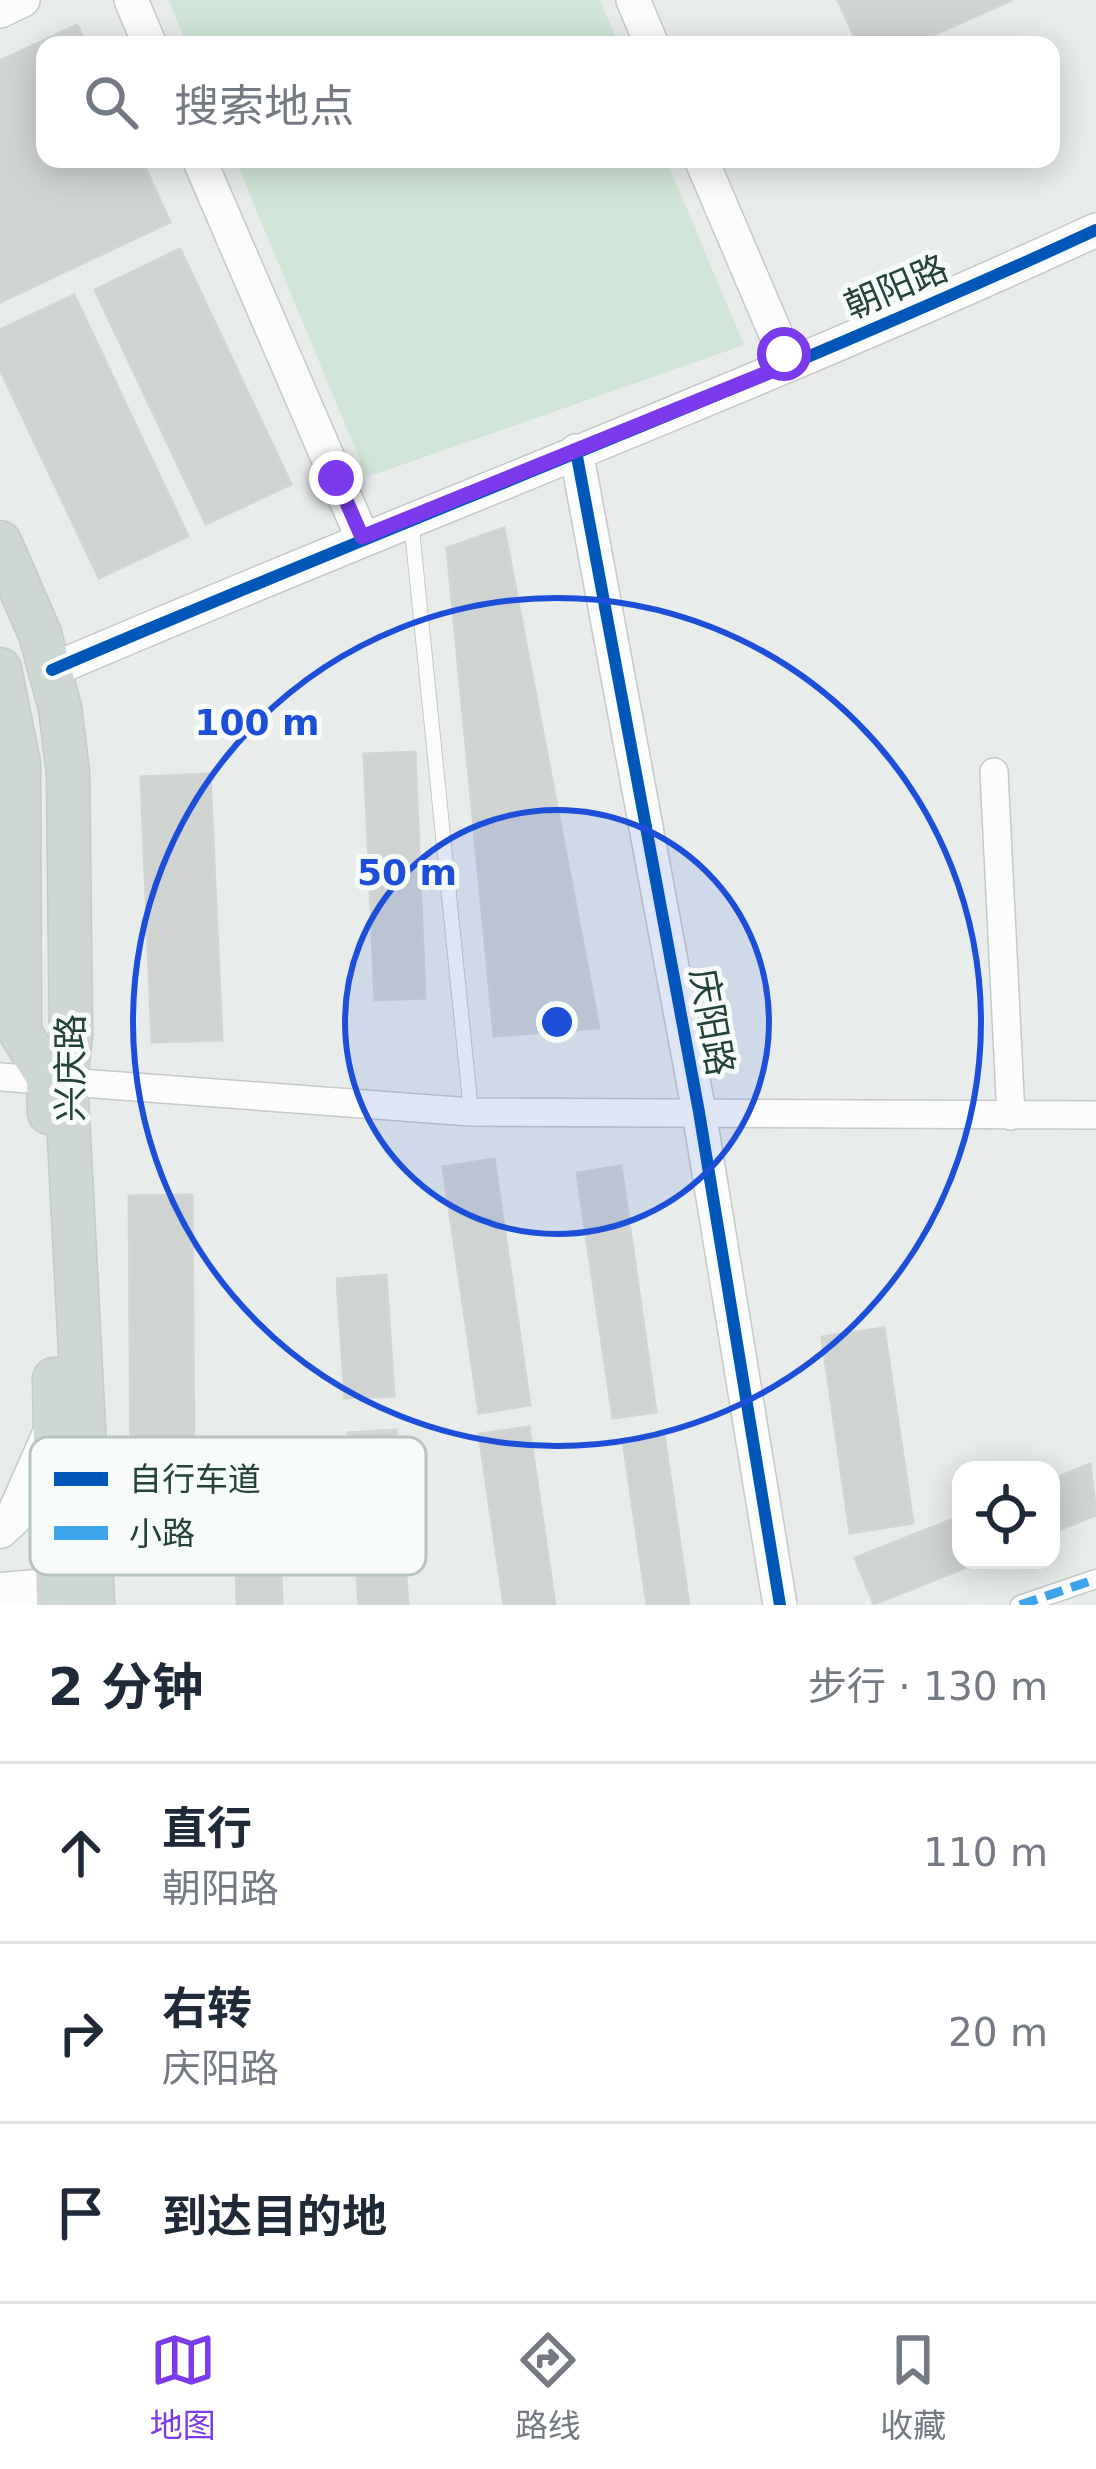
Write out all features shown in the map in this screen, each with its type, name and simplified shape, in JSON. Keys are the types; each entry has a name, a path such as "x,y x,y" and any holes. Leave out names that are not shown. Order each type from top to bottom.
{"main road":[{"name":"兴庆路","path":"0,542 50,664 68,773 71,1036 57,1078 56,1437"},
{"name":"兴庆路","path":"0,669 20,764 20,1032 57,1078 69,1437"},
{"path":"50,1437 55,1425"},
{"path":"0,1530 14,1516 30,1480"},
{"path":"0,1591 75,1595"}],"street":[{"path":"0,11 23,0"},
{"path":"131,0 146,36"},
{"path":"633,0 648,36"},
{"path":"203,168 359,532"},
{"path":"705,168 787,359"},
{"name":"朝阳路","path":"787,359 1096,218"},
{"name":"朝阳路","path":"50,664 359,532 410,517 576,451 1096,230"},
{"name":"庆阳路","path":"576,451 698,1112 780,1605"},
{"path":"994,772 1011,1116"},
{"path":"0,1077 471,1112 1096,1114"},
{"path":"1020,1605 1096,1579"}],"lane":[{"path":"410,517 471,1112"}],"green space":[{"path":"169,0 600,0 615,36 183,36"},
{"path":"239,168 670,168 744,345 367,477"}],"building":[{"path":"838,0 1012,0 931,36 854,36"},
{"path":"77,25 82,36 53,36"},
{"path":"36,44 36,168 145,168 170,222 0,302 0,61"},
{"path":"180,249 291,484 206,524 95,290"},
{"path":"74,295 188,536 99,578 0,369 0,330"},
{"path":"504,528 599,1028 494,1036 447,548"},
{"path":"415,752 425,998 375,1000 364,754"},
{"path":"210,774 222,1040 152,1042 141,777"},
{"path":"494,1159 530,1405 479,1413 443,1167"},
{"path":"621,1166 656,1412 613,1418 577,1173"},
{"path":"192,1195 194,1437 131,1437 129,1196"},
{"path":"386,1275 394,1396 345,1398 337,1279"},
{"path":"884,1328 913,1523 850,1533 822,1337"},
{"path":"529,1427 555,1605 504,1605 479,1434"},
{"path":"396,1430 396,1437 348,1437 348,1433"},
{"path":"664,1435 689,1605 647,1605 623,1440"},
{"path":"1090,1464 1096,1515 1060,1529 1060,1476"},
{"path":"952,1520 952,1569 962,1569 874,1604 855,1558"},
{"path":"236,1575 281,1575 282,1605 237,1605"},
{"path":"357,1575 406,1575 408,1605 359,1605"}],"marked path":[{"path":"1020,1605 1096,1579"}],"cycle path":[{"path":"52,670 837,344 1096,230"},
{"path":"576,451 699,1112 780,1605"}],"route":[{"path":"336,478 362,537 789,364 784,354"}]}
